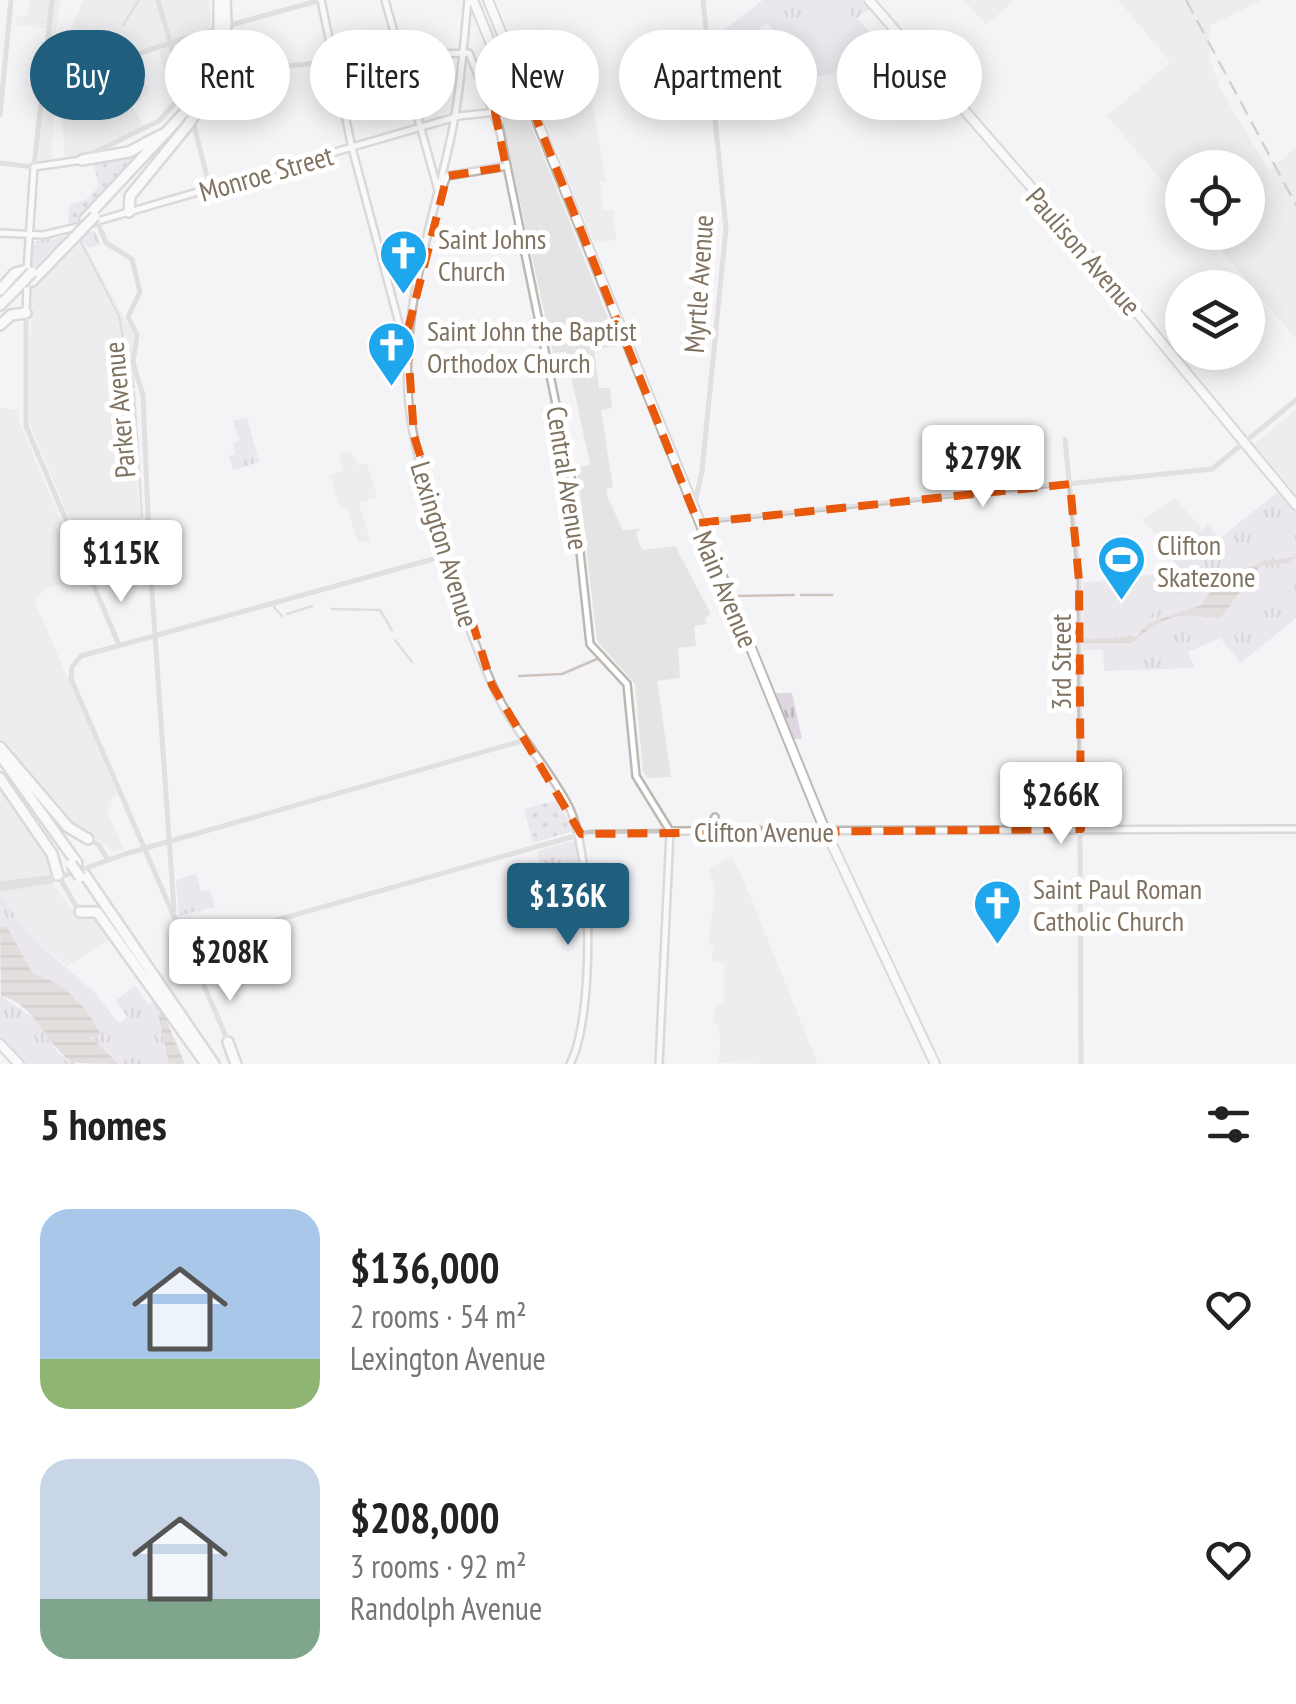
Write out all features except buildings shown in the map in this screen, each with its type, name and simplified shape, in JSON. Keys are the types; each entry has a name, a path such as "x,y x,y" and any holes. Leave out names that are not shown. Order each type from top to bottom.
{"highway":[{"path":"222,0 222,30"},
{"path":"82,160 142,147 174,120"},
{"path":"0,305 92,218 179,120"},
{"path":"129,212 130,196 183,120"},
{"path":"0,290 15,273 27,280"},
{"path":"0,313 27,280"},
{"path":"0,326 11,315 26,314"},
{"path":"0,747 72,831 88,839"},
{"path":"0,755 74,864"},
{"path":"0,764 83,876 209,1064"},
{"path":"0,778 53,856 56,876"},
{"path":"80,912 97,912 209,1064"},
{"path":"228,1042 238,1064"}],"main road":[{"path":"321,0 327,30"},
{"path":"385,0 393,30"},
{"name":"Lexington Avenue","path":"455,112 470,0"},
{"name":"Main Avenue","path":"470,0 484,30"},
{"name":"Paulison Avenue","path":"869,0 1296,506"},
{"name":"Main Avenue","path":"491,2 502,30"},
{"path":"455,53 466,52"},
{"name":"Central Avenue","path":"466,52 475,71"},
{"path":"346,120 406,350"},
{"path":"418,120 438,193"},
{"name":"Monroe Street","path":"0,233 28,236 129,212 448,120"},
{"name":"Lexington Avenue","path":"454,120 406,350 414,436 478,653 499,700 568,803 581,834 586,1017 570,1064"},
{"name":"Central Avenue","path":"497,120 573,487 590,644 626,684 636,776 670,831"},
{"name":"Main Avenue","path":"537,120 826,830 935,1064"},
{"path":"450,144 448,169 460,172"},
{"path":"26,314 34,167 82,160"},
{"path":"438,193 446,177 507,166"},
{"path":"708,831 715,817"},
{"name":"Clifton Avenue","path":"670,831 1296,829"},
{"path":"659,1064 670,831"},
{"path":"0,1044 19,1064"}],"street":[{"path":"0,115 11,0"},
{"path":"49,30 52,0"},
{"path":"158,0 166,30"},
{"path":"217,30 321,0"},
{"name":"Myrtle Avenue","path":"693,510 702,477 726,233 703,0"},
{"path":"82,160 165,118"},
{"path":"0,163 34,167 40,120"},
{"path":"198,120 210,188"},
{"name":"Parker Avenue","path":"92,218 104,241 132,259 140,286 128,316 136,335 133,362 143,395 154,636 174,917"},
{"path":"26,314 27,428 119,645"},
{"path":"698,522 1212,469 1296,400"},
{"name":"3rd Street","path":"1065,440 1079,582 1082,1064"},
{"path":"228,1042 72,679 72,667 81,656 448,554"},
{"path":"0,886 56,876 525,740"},
{"name":"Clifton Avenue","path":"188,945 581,834 670,831"},
{"path":"88,839 99,845 108,860"},
{"path":"56,876 80,912"}],"highlighted area":[{"path":"532,108 698,523 1070,484 1079,581 1081,829 581,834 492,685 414,436 407,333 447,176 506,167 495,112"}],"shaded area":[{"path":"30,0 60,0 56,30 16,25 17,16 28,17"},
{"path":"84,0 209,0 209,30 165,30 164,69 159,50 145,55 145,30 69,30"},
{"path":"964,0 1015,0 986,25"},
{"path":"1118,0 1262,0 1210,26 1209,57 1220,88 1257,150 1165,150 1165,185 1107,116 1170,62"},
{"path":"39,120 53,120 52,166 34,167"},
{"path":"63,120 141,120 145,126 65,164"},
{"path":"502,120 529,120 619,346 594,349 599,388 610,388 612,408 601,410 613,487 606,489 608,498 623,530 640,529 636,534 642,550 675,546 711,614 705,618 707,624 694,626 696,646 678,648 680,678 657,681 671,777 647,778 643,771 635,684 597,641 577,467 590,465 566,352 553,353"},
{"path":"545,120 595,120 606,181 600,182 603,210 613,210 616,240 594,242"},
{"path":"1296,147 1296,339 1265,302 1265,270 1237,270 1220,250 1265,250 1265,164 1269,171"},
{"path":"82,241 133,334 136,382 127,386 141,524 104,529 78,539 29,422 29,363 32,288"},
{"path":"0,408 19,410 18,419 85,577 45,589 35,602 118,795 110,799 113,806 106,809 124,850 114,852 98,839 78,833 0,741"},
{"path":"1296,409 1296,494 1253,445"},
{"path":"351,451 358,466 367,463 377,497 359,503 370,540 358,543 347,507 340,508 330,475 343,471 339,454"},
{"path":"1175,498 1202,529 1174,554 1142,519"},
{"path":"1296,557 1287,563 1260,566 1221,617 1176,616 1152,626 1132,643 1083,643 1083,639 1136,637 1149,623 1201,605 1220,579 1265,561"},
{"path":"0,782 47,853 53,883 62,897 79,916 94,914 112,938 67,966 31,937 0,895"},
{"path":"733,857 818,1064 719,1063 718,1024 713,1024 715,1005 723,1005 725,963 712,962 713,946 708,945 715,889 709,868"},
{"path":"0,926 7,927 33,974 63,988 87,1012 100,1033 96,1038 89,1036 119,1064 72,1062 23,1007 1,996"},
{"path":"163,1012 185,1064 169,1064 158,1015"}],"green space":[{"path":"763,0 862,0 870,9 857,18 868,30 837,30 837,70 817,76 817,30 773,30 767,23 758,30 724,30"},
{"path":"831,0 844,0 860,30 837,30 837,61 830,68 817,54 817,30 793,29"},
{"path":"147,150 68,227 69,205 87,199 99,186 93,163"},
{"path":"95,231 101,244 89,248 82,241 53,249 30,271 31,249 37,241"},
{"path":"247,417 259,462 233,470 229,456 235,454 233,443 239,440 233,421"},
{"path":"1280,490 1296,509 1296,618 1241,663 1220,638 1188,652 1195,668 1104,671 1103,650 1083,650 1083,583 1182,571 1170,557 1208,525 1220,538"},
{"name":"Clifton Skatezone","path":"1183,571 1187,574 1132,636 1083,637 1083,583"},
{"path":"770,693 792,693 802,739 789,739"},
{"path":"558,800 573,831 533,843 524,809"},
{"path":"576,840 578,873 544,880 537,851"},
{"path":"196,874 201,892 210,890 215,907 179,916 176,880"},
{"path":"0,895 31,937 95,993 119,1023 128,1017 115,1001 135,985 148,1005 155,1001 163,1012 158,1016 169,1064 119,1064 88,1035 96,1038 100,1032 76,999 33,974 7,928 0,927"},
{"path":"0,995 43,1025 58,1053 77,1064 19,1064 0,1043"}],"waterway":[{"path":"123,25 139,0"},
{"path":"80,240 119,316 123,338"},
{"path":"124,348 134,387"},
{"path":"134,392 142,517"},
{"path":"736,596 794,595"},
{"path":"801,595 832,595"},
{"path":"287,614 312,606"},
{"path":"274,607 282,616"},
{"path":"332,609 380,610 392,630"},
{"path":"395,640 412,662"},
{"path":"519,676 562,674 597,659"}],"railway":[{"path":"1186,0 1296,205"}],"place":[{"name":"Saint Johns Church","path":"403,296"},
{"name":"Saint John the Baptist Orthodox Church","path":"392,388"},
{"name":"Clifton Skatezone","path":"1122,602"},
{"name":"Saint Paul Roman Catholic Church","path":"998,946"}]}
